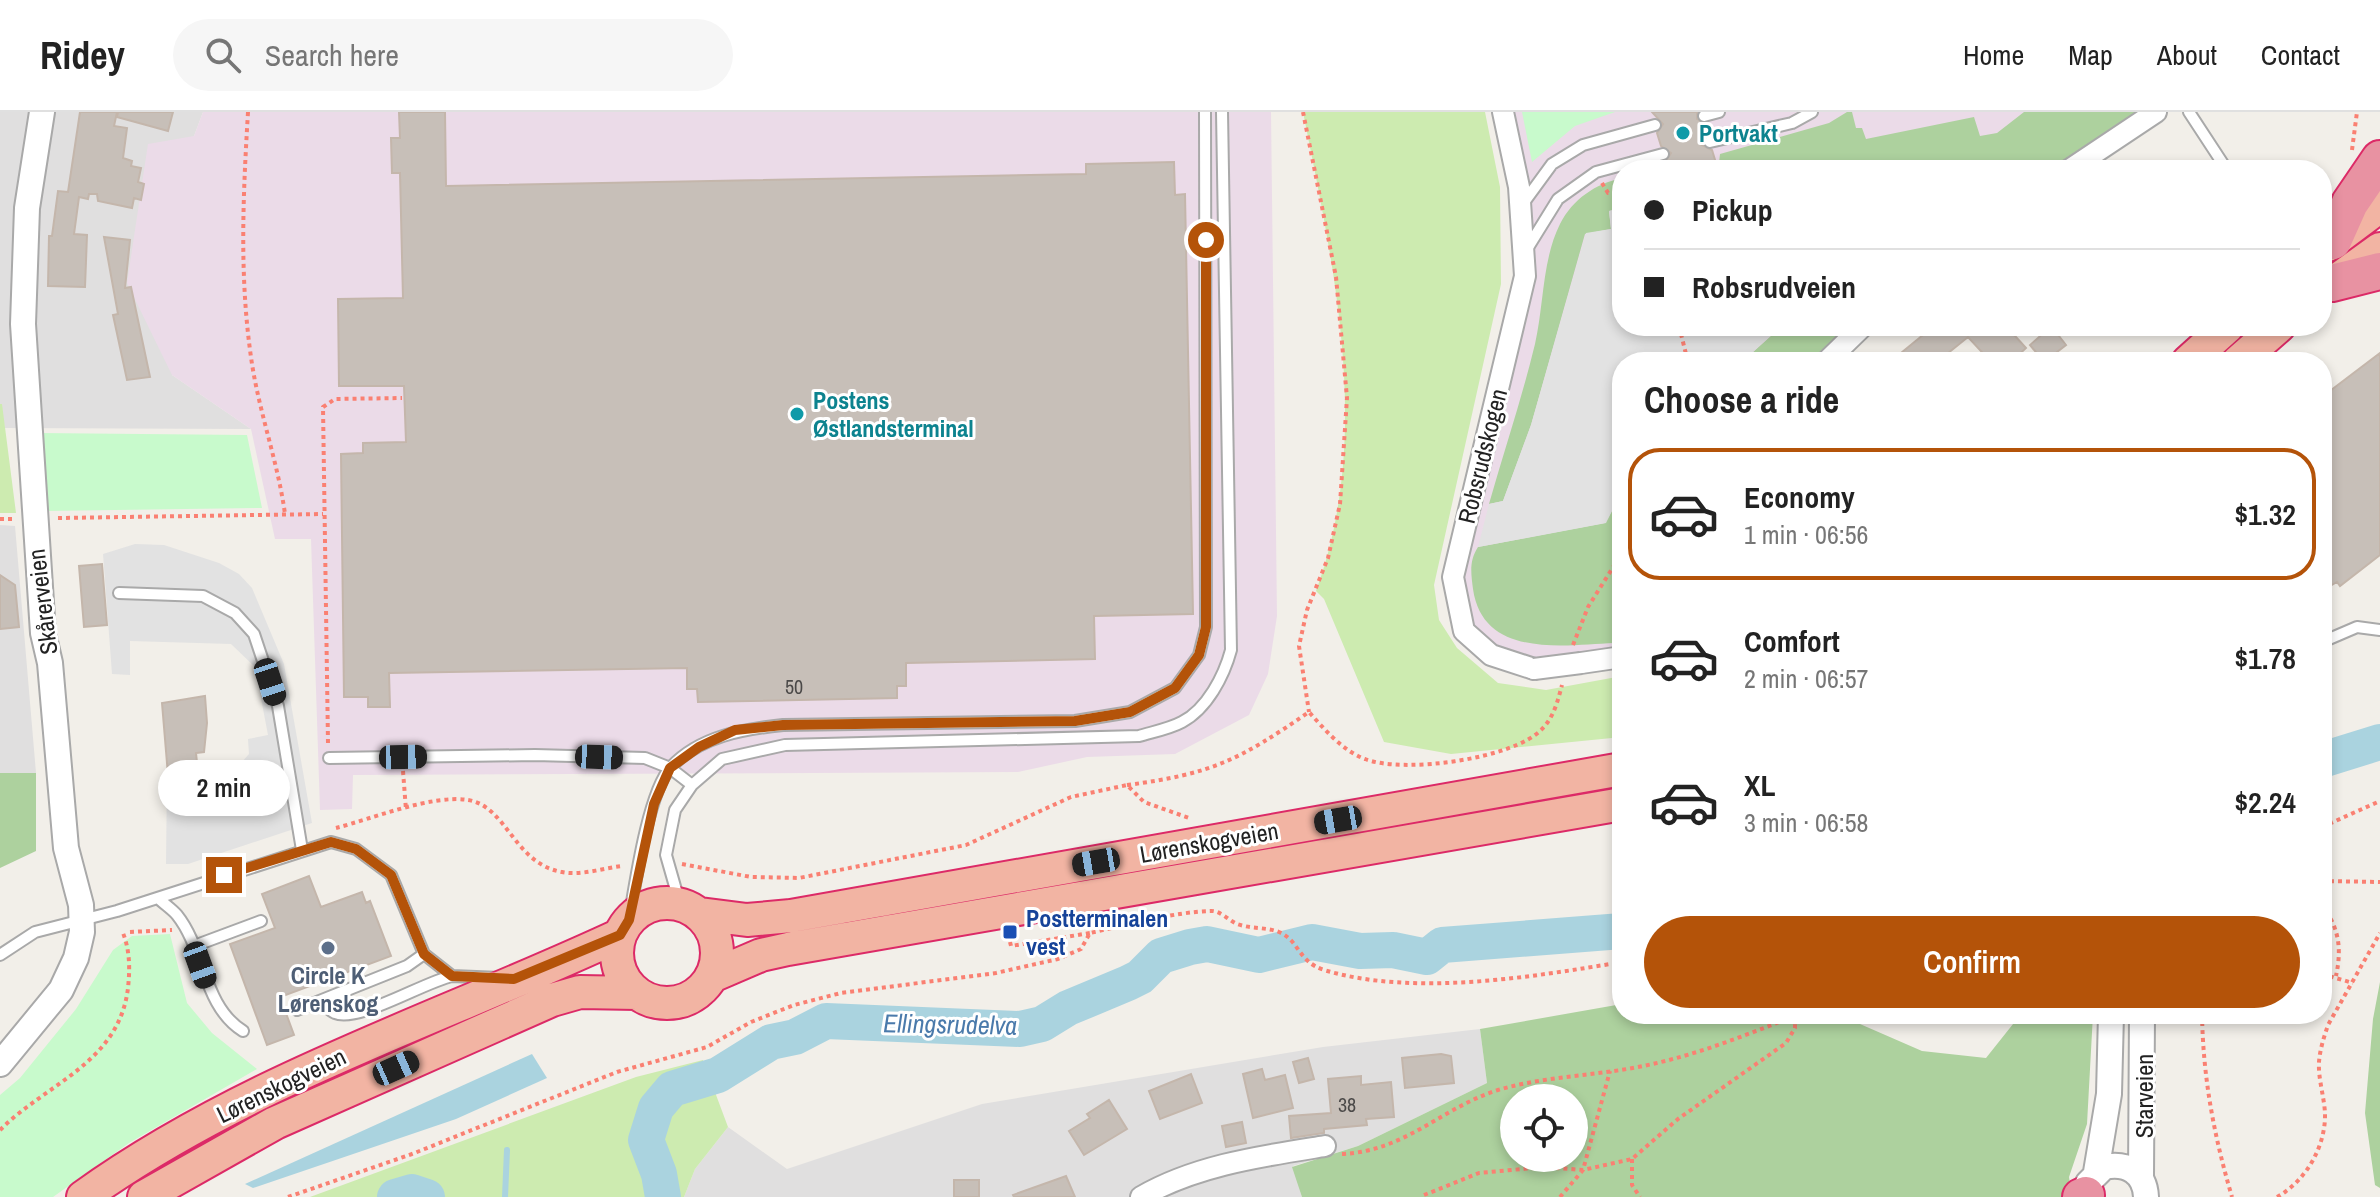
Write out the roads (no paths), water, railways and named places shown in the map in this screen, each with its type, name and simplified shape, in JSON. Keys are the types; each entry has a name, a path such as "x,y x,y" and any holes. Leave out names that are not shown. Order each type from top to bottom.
{"highway":[{"path":"2332,237 2350,203 2366,160"},
{"path":"2332,242 2380,206"},
{"path":"2332,284 2380,249"},
{"path":"2332,286 2380,271"},
{"path":"2199,352 2217,336"},
{"path":"2249,352 2268,336"},
{"name":"Lørenskogveien","path":"690,909 747,920 791,916 1612,771"},
{"name":"Lørenskogveien","path":"712,976 761,955 788,949 1612,806"},
{"path":"652,904 690,909 709,924 718,949 712,976 696,994 673,1003 648,999 637,993 621,973 617,961 624,928 652,904"},
{"name":"Lørenskogveien","path":"83,1197 129,1166 261,1093 624,928"},
{"name":"Lørenskogveien","path":"144,1197 275,1123 552,1000 580,992 637,993"}],"street":[{"name":"Skårerveien","path":"0,1064 61,990 76,958 83,920 66,848 50,663 43,633 23,324 27,208 42,112"},
{"name":"Robsrudskogen","path":"1503,112 1521,206 1525,276 1453,577 1464,631 1491,655 1513,665 1534,669 1576,658 1612,657"},
{"path":"2083,160 2147,115"},
{"path":"1836,352 1853,336"},
{"name":"Starveien","path":"2087,1190 2109,1094 2111,1024"},
{"name":"Starveien","path":"2142,1024 2144,1188"},
{"path":"1141,1197 1162,1185 1213,1169 1325,1146"},
{"name":"Starveien","path":"2087,1190 2104,1167 2125,1166 2144,1188"}],"lane":[{"path":"624,928 654,804 670,768 699,747 735,730 783,725 1075,721 1130,712 1175,688 1199,655 1206,627 1205,112"},
{"path":"690,909 666,855 675,810 692,785 722,759 785,745 1139,736 1183,722 1210,695 1226,669 1231,650 1222,112"},
{"path":"1704,116 1719,112"},
{"path":"1710,142 1792,123 1812,112"},
{"path":"2189,112 2220,160"},
{"path":"1521,206 1552,164 1583,145 1655,125"},
{"path":"1641,160 1663,154"},
{"path":"1524,254 1558,199 1596,172 1612,168"},
{"path":"119,593 203,596 235,613 254,634 278,706 302,850"},
{"path":"2332,638 2357,627 2380,630"},
{"path":"329,758 645,758 670,768 692,785"},
{"path":"0,955 35,932 158,898 331,842 356,849 391,875 424,954 452,976"},
{"path":"158,898 177,915 194,946 207,984 233,1025 243,1031"},
{"path":"194,946 261,921"},
{"path":"297,1010 407,966 424,954"},
{"path":"320,1001 336,1014 355,1015 422,985 452,976 514,979"}],"water":[{"path":"532,1054 547,1078 456,1119 253,1188 245,1184"}],"waterway":[{"name":"Ellingsrudelva","path":"2332,757 2380,742"},
{"name":"Ellingsrudelva","path":"663,1197 659,1174 646,1140 656,1108 672,1089 718,1075 771,1042 795,1037 826,1021 1020,1029 1042,1024 1068,1008 1140,977 1161,956 1207,944 1259,955 1312,942 1360,951 1393,950 1427,957 1442,945 1612,932"},
{"path":"505,1197 507,1150"},
{"name":"Ellingsrudelva","path":"395,1197 412,1192 427,1197"}],"place":[{"name":"Portvakt","path":"1683,133"},
{"name":"Postens Østlandsterminal","path":"797,414"},
{"name":"Postterminalen vest","path":"1010,932"},
{"name":"Circle K Lørenskog","path":"328,948"}]}
